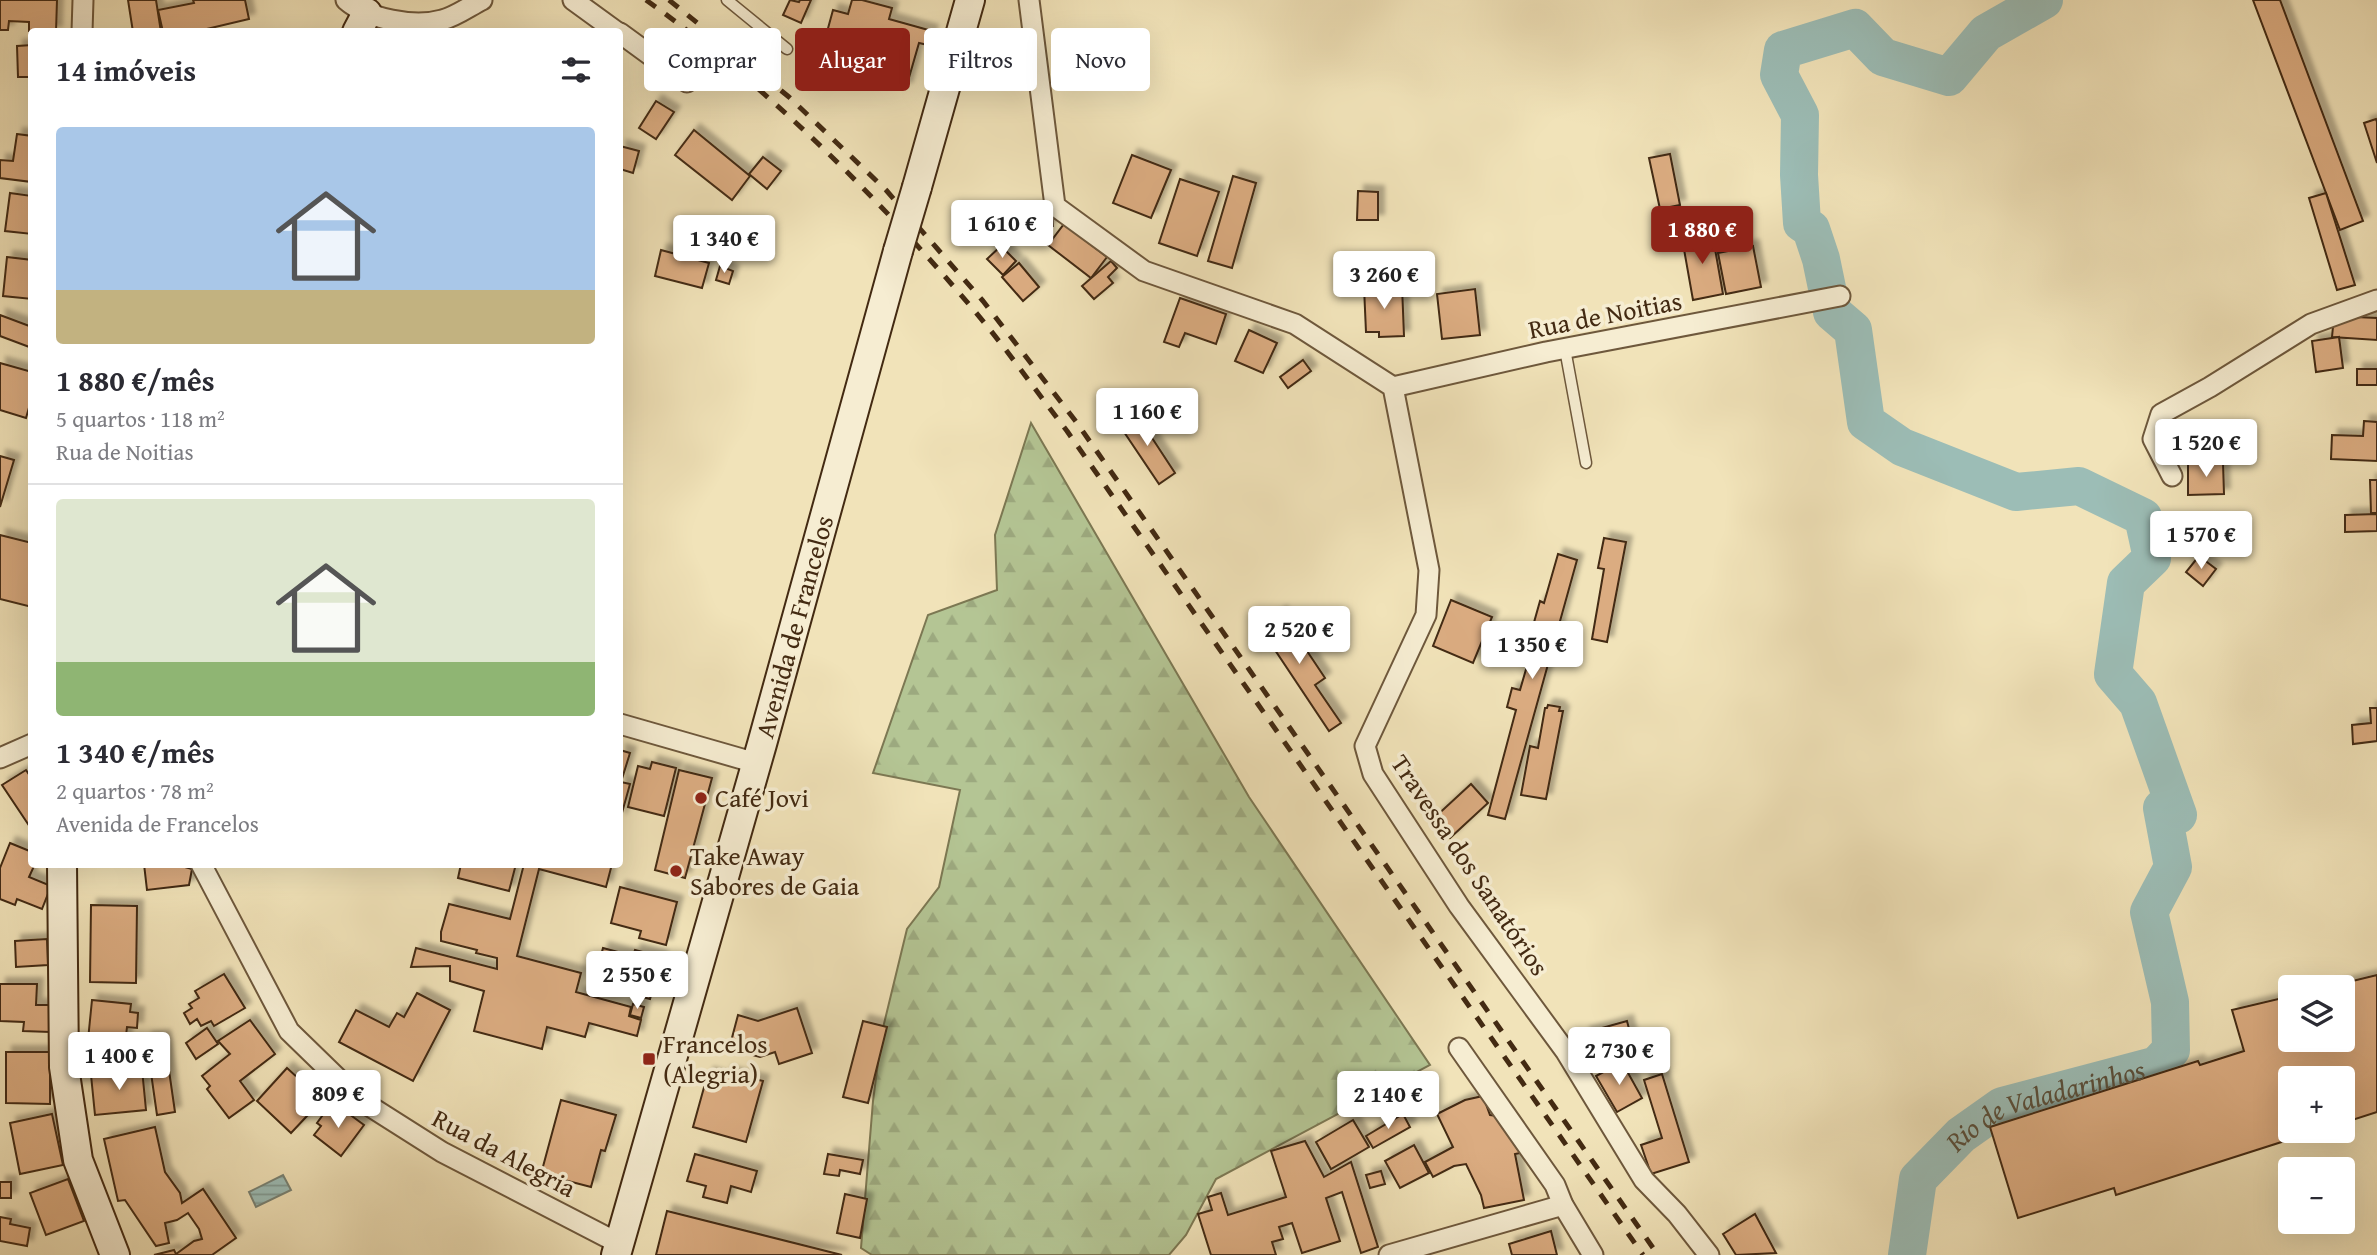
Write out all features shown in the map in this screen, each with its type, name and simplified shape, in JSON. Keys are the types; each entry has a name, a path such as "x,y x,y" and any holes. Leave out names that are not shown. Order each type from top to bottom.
{"main road":[{"name":"Avenida de Francelos","path":"618,1250 970,0"},
{"path":"62,868 64,1068 78,1160 115,1255"}],"street":[{"path":"82,28 83,0"},
{"path":"357,15 410,22 442,20 482,0"},
{"path":"573,0 612,28"},
{"path":"1029,0 1055,206 1144,271 1295,324 1394,387"},
{"path":"623,36 644,51"},
{"name":"Rua de Noitias","path":"1394,387 1565,349 1833,297"},
{"path":"2172,476 2153,439 2161,414 2311,324 2377,300"},
{"name":"Travessa dos Sanatórios","path":"1394,387 1429,570 1426,615 1365,746 1373,774 1459,906 1566,1052 1644,1180 1677,1214 1709,1255"},
{"path":"623,725 757,763"},
{"path":"0,758 28,746"},
{"name":"Rua da Alegria","path":"203,868 289,1031 360,1100 442,1153 618,1250"},
{"path":"1459,1048 1555,1185 1563,1205 1593,1255"},
{"path":"1389,1255 1563,1205"}],"lane":[{"path":"727,0 787,49"},
{"path":"1565,349 1586,463"}],"green space":[{"path":"1031,423 1249,797 1430,1065 1216,1179 1186,1235 1169,1255 872,1255 861,1248 873,1101 882,1032 907,929 939,887 960,790 873,773 928,615 997,590 995,535"}],"water":[{"path":"283,1175 291,1190 256,1207 249,1192"}],"building":[{"path":"0,0 57,0 56,28 29,28 29,22 9,21 8,30 0,30"},
{"path":"128,0 156,0 160,28 132,28"},
{"path":"193,0 245,0 249,19 211,28 162,28 158,10 194,3"},
{"path":"790,0 811,0 801,23 783,15"},
{"path":"852,0 862,0 892,8 889,19 924,29 924,44 919,43 910,74 910,28 828,28 833,10 848,14"},
{"path":"2253,0 2280,0 2363,221 2340,230"},
{"path":"28,45 28,77 18,77 17,46"},
{"path":"656,101 674,112 656,139 639,128"},
{"path":"2376,119 2377,122 2377,163 2364,123"},
{"path":"694,130 750,176 732,200 675,155"},
{"path":"17,134 28,135 28,182 0,178 0,160 13,161"},
{"path":"623,147 639,151 633,173 623,170"},
{"path":"1670,154 1680,205 1660,209 1649,158"},
{"path":"1132,155 1171,170 1151,218 1113,203"},
{"path":"763,157 781,171 767,189 749,174"},
{"path":"1233,176 1256,183 1232,268 1208,261"},
{"path":"1180,179 1219,192 1197,256 1159,243"},
{"path":"1358,191 1378,192 1378,220 1357,220"},
{"path":"10,193 28,195 28,234 5,231"},
{"path":"2326,193 2355,285 2337,290 2309,198"},
{"path":"1052,207 1053,226 1026,228 1026,231 956,236 954,213"},
{"path":"1064,224 1107,257 1091,278 1048,245"},
{"path":"1712,232 1723,294 1693,300 1682,238"},
{"path":"1001,246 1016,261 1003,275 987,259"},
{"path":"1753,246 1761,287 1726,294 1718,253"},
{"path":"661,250 709,263 702,288 655,276"},
{"path":"7,257 28,260 28,299 3,296"},
{"path":"1111,261 1117,268 1108,277 1113,283 1094,299 1082,286"},
{"path":"1019,263 1039,287 1023,301 1002,277"},
{"path":"720,266 733,271 729,284 716,280"},
{"path":"1402,286 1404,336 1379,337 1379,332 1366,332 1364,287"},
{"path":"1475,289 1480,335 1442,339 1437,294"},
{"path":"1180,298 1226,314 1216,344 1185,333 1179,347 1164,342"},
{"path":"0,315 28,326 28,346 0,336"},
{"path":"2334,316 2377,318 2377,340 2332,337"},
{"path":"1249,330 1277,343 1263,373 1235,361"},
{"path":"2339,337 2343,368 2316,372 2312,341"},
{"path":"1303,360 1311,371 1288,388 1280,377"},
{"path":"0,363 28,371 26,418 0,410"},
{"path":"2357,369 2377,369 2377,385 2357,385"},
{"path":"1135,412 1175,473 1159,484 1118,423"},
{"path":"2364,421 2377,422 2377,461 2331,459 2332,435 2363,436"},
{"path":"0,456 14,460 0,507"},
{"path":"2223,463 2224,494 2188,495 2188,464"},
{"path":"2370,480 2377,480 2377,513 2371,513"},
{"path":"2377,514 2377,531 2345,532 2345,515"},
{"path":"0,535 28,542 28,606 0,599"},
{"path":"1604,538 1626,542 1607,642 1592,639 1604,569 1598,568"},
{"path":"1558,554 1577,560 1505,819 1488,815 1516,710 1507,707 1512,688 1520,690 1531,652 1526,651 1540,601 1544,603"},
{"path":"2199,556 2216,569 2203,586 2186,572"},
{"path":"1451,600 1492,617 1473,663 1433,646"},
{"path":"1281,612 1325,678 1315,685 1341,723 1329,731 1259,626"},
{"path":"1548,705 1560,707 1559,711 1563,711 1546,799 1521,795 1530,746 1538,748 1545,708"},
{"path":"2370,708 2377,708 2377,741 2353,744 2352,725 2371,723"},
{"path":"623,751 630,753 623,776"},
{"path":"652,762 676,768 664,816 628,807 638,766 650,769"},
{"path":"26,770 28,773 28,824 2,785"},
{"path":"679,770 712,778 685,878 655,870"},
{"path":"623,782 630,784 623,809"},
{"path":"1471,784 1488,803 1450,838 1433,819"},
{"path":"10,843 28,850 28,868 33,868 29,877 51,886 42,909 17,899 15,905 0,899 0,868"},
{"path":"144,868 192,869 189,885 147,890"},
{"path":"460,868 515,868 509,891 458,878"},
{"path":"523,868 611,868 606,887 539,869 517,956 581,973 576,992 631,1007 629,1016 641,1020 637,1036 589,1023 585,1037 547,1027 542,1049 474,1031 484,991 450,981 450,966 411,967 416,948 497,969 497,958 441,941 449,904 510,919"},
{"path":"620,887 677,902 666,945 639,938 641,931 611,923"},
{"path":"91,905 137,906 136,983 90,982"},
{"path":"47,939 48,965 16,967 15,941"},
{"path":"603,948 633,956 635,950 662,957 650,999 593,984"},
{"path":"224,974 245,1008 214,1026 211,1021 201,1026 197,1019 190,1024 184,1013 192,1008 189,1004 199,998 195,991"},
{"path":"2377,975 2377,1112 2355,1119 2355,1066 2278,1066 2278,1143 2116,1195 2114,1188 2018,1218 1990,1127 2198,1061 2200,1065 2244,1051 2232,1010 2278,999 2278,1052 2355,1052 2355,980"},
{"path":"0,984 37,984 36,1005 51,1005 50,1032 23,1031 24,1022 0,1021"},
{"path":"417,993 450,1010 413,1081 339,1042 356,1010 389,1027 397,1013 404,1017"},
{"path":"92,1000 131,1004 130,1012 138,1013 137,1028 127,1027 124,1053 87,1050"},
{"path":"633,1004 644,1007 641,1018 630,1015"},
{"path":"797,1008 812,1053 779,1064 775,1052 760,1057 729,1049 738,1015 758,1021"},
{"path":"250,1020 275,1054 240,1081 254,1100 229,1118 207,1089 210,1086 202,1076 230,1054 218,1041"},
{"path":"863,1021 887,1027 868,1103 843,1097"},
{"path":"1627,1021 1635,1052 1592,1063 1584,1033"},
{"path":"207,1028 218,1044 196,1059 186,1043"},
{"path":"164,1036 175,1112 157,1115 146,1038"},
{"path":"6,1052 50,1052 50,1104 6,1103"},
{"path":"1622,1062 1642,1098 1617,1112 1596,1076"},
{"path":"287,1068 322,1100 291,1133 257,1101"},
{"path":"142,1069 146,1110 95,1115 91,1075"},
{"path":"726,1072 763,1081 746,1142 693,1127 708,1073 725,1078"},
{"path":"1662,1074 1689,1162 1651,1174 1641,1145 1662,1138 1644,1080"},
{"path":"1483,1096 1490,1115 1498,1116 1520,1153 1515,1154 1524,1200 1484,1208 1481,1195 1466,1164 1454,1166 1433,1177 1425,1162 1453,1147 1437,1114 1465,1100"},
{"path":"561,1100 616,1115 605,1151 601,1150 591,1187 541,1174"},
{"path":"328,1108 336,1114 341,1108 364,1125 341,1156 314,1135 321,1126 317,1123"},
{"path":"52,1114 63,1165 20,1174 10,1123"},
{"path":"1403,1114 1410,1127 1373,1148 1366,1136"},
{"path":"1353,1120 1369,1147 1331,1169 1316,1142"},
{"path":"155,1127 165,1172 180,1193 182,1203 203,1189 236,1238 212,1255 154,1255 174,1250 176,1254 194,1241 202,1239 199,1229 188,1213 165,1223 169,1243 156,1246 125,1200 118,1201 104,1139"},
{"path":"1305,1141 1324,1177 1351,1162 1378,1247 1361,1253 1342,1192 1326,1198 1340,1241 1302,1253 1292,1223 1279,1227 1283,1239 1272,1242 1276,1255 1211,1255 1198,1214 1212,1210 1208,1197 1221,1193 1228,1215 1286,1197 1271,1151"},
{"path":"1414,1145 1429,1173 1400,1188 1385,1161"},
{"path":"695,1154 757,1171 751,1192 731,1186 727,1203 703,1197 706,1186 687,1181"},
{"path":"828,1154 863,1160 860,1174 840,1170 839,1176 824,1174"},
{"path":"1381,1171 1385,1184 1370,1188 1366,1175"},
{"path":"68,1179 84,1221 46,1235 30,1193"},
{"path":"0,1182 11,1182 11,1198 0,1198"},
{"path":"845,1194 867,1199 860,1238 837,1233"},
{"path":"667,1211 842,1255 656,1255"},
{"path":"1755,1214 1776,1253 1736,1255 1723,1234"},
{"path":"0,1217 11,1219 10,1224 30,1228 27,1246 0,1241"},
{"path":"1551,1231 1557,1255 1512,1255 1509,1244"}],"waterway":[{"name":"Rio de Valadarinhos","path":"1907,1255 1918,1179 1961,1135 2002,1106 2157,1065 2171,1050 2170,1002 2149,912 2173,867 2162,808 2178,815 2138,703 2113,674 2126,583 2152,558 2143,517 2079,486 2016,492 1902,447 1866,422 1853,330 1832,312 1821,259 1811,229 1802,223 1799,175 1800,115 1779,75 1783,50 1855,28 1883,57 1949,77 1986,33 2044,0"}],"railway":[{"path":"646,0 735,69 819,144 898,225 997,339 1067,431 1643,1255"},
{"path":"669,0 789,97 886,190 983,301 1077,423 1658,1255"}],"place":[{"name":"Café Jovi","path":"701,798"},
{"name":"Take Away Sabores de Gaia","path":"676,871"},
{"name":"Francelos (Alegria)","path":"649,1059"}]}
